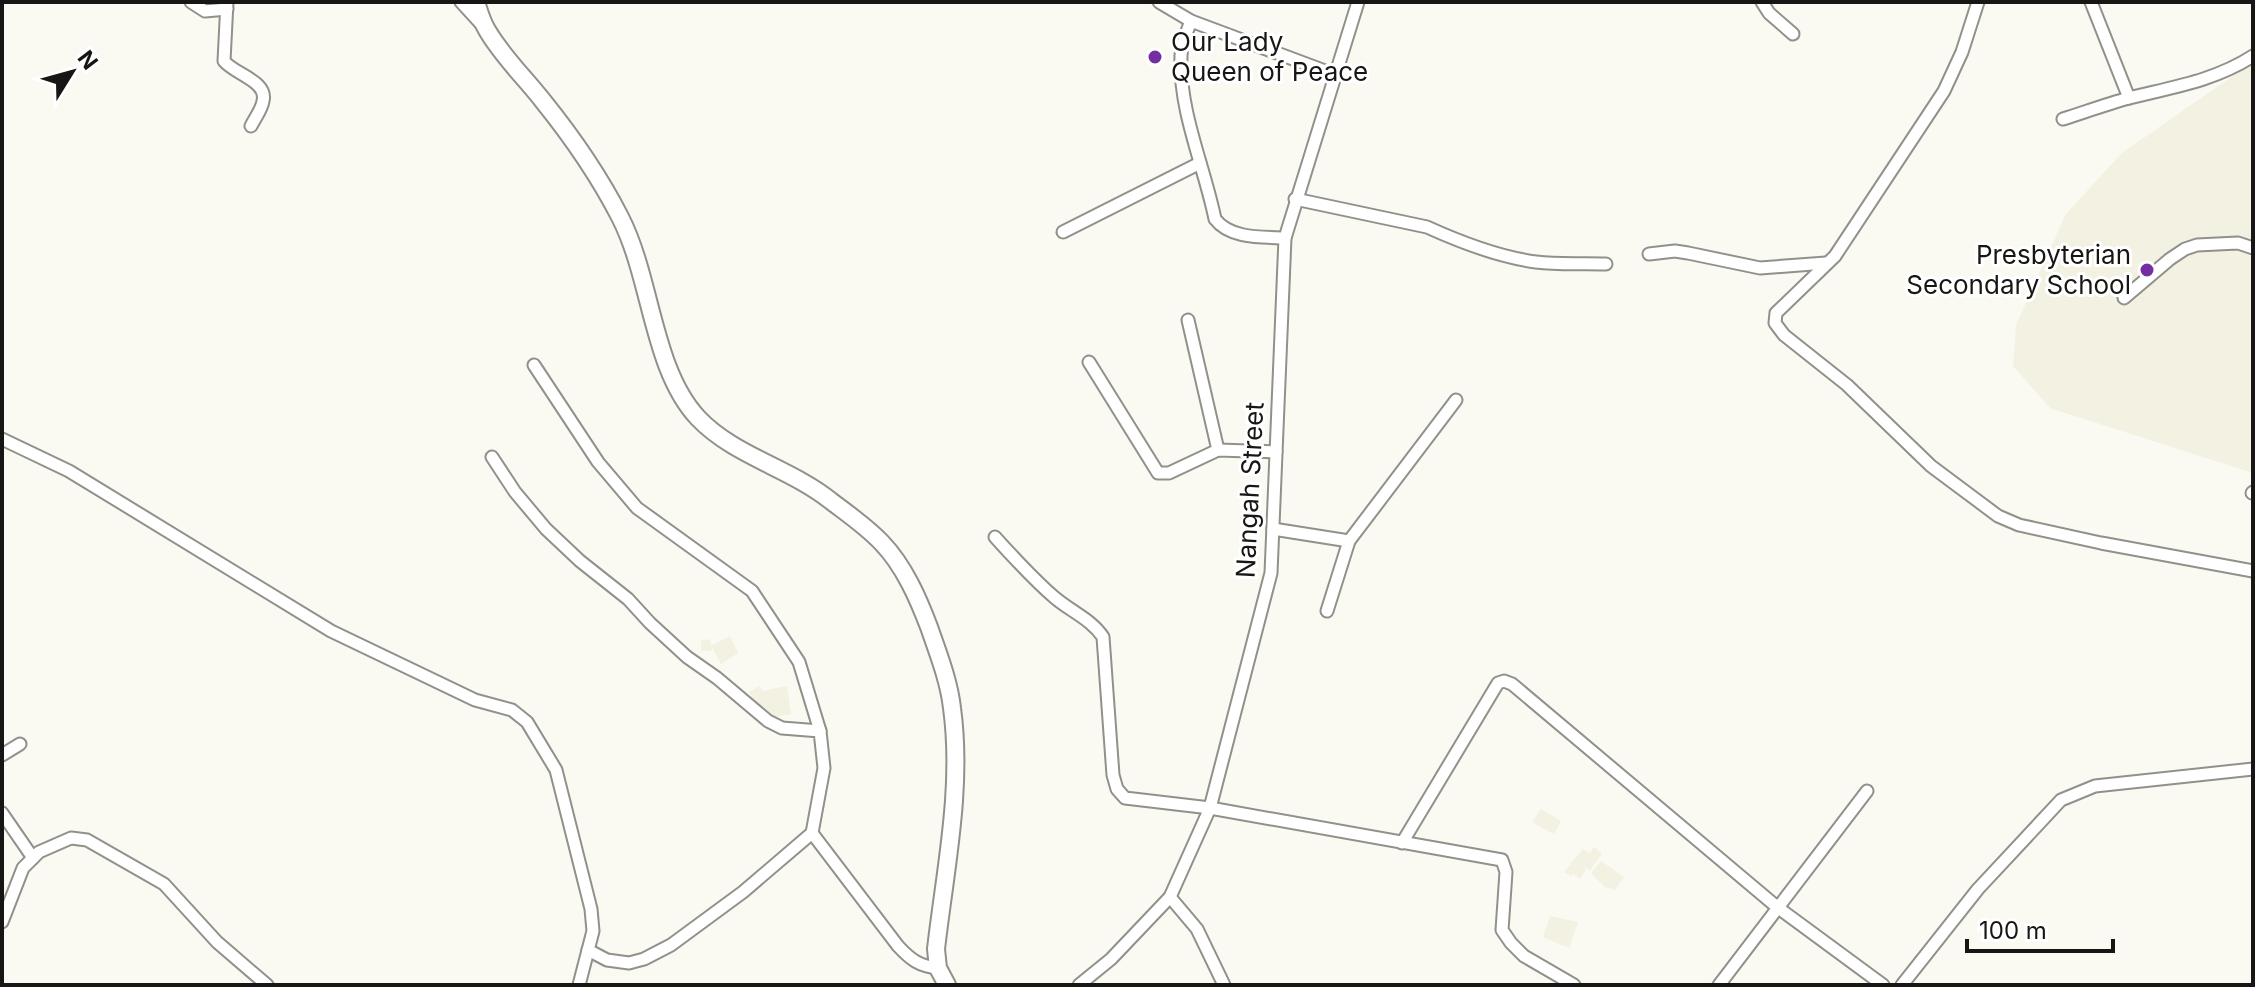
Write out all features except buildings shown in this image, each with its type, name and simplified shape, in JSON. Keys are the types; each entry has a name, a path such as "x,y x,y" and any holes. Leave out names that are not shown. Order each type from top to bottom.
{"street":[{"path":"191,2 205,11 227,6 224,61 229,69 254,81 262,90 264,100 251,126"},
{"path":"461,2 545,103 590,165 620,217 645,281 671,377 684,401 700,420 722,437 796,477 882,543 898,563 920,604 952,706 954,799 936,949 938,968 947,985"},
{"path":"476,2 486,29"},
{"name":"Nangah Street","path":"1079,985 1111,959 1170,897 1210,808 1268,588 1285,238 1333,74 1358,2"},
{"path":"1762,2 1769,13 1793,34"},
{"path":"1978,2 1962,52 1944,91 1827,263 1776,313 1775,323 1784,335 1847,385 1959,489 1998,516 2019,525 2101,543 2253,571"},
{"path":"2091,2 2129,98"},
{"path":"1167,4 1191,21 1333,74"},
{"path":"1191,21 1180,58 1189,125 1215,219 1223,228 1234,232 1285,238"},
{"path":"2063,119 2129,98 2202,81 2231,70 2253,56"},
{"path":"1063,232 1200,163"},
{"path":"1295,199 1427,227 1444,236 1537,262 1606,264"},
{"path":"2124,298 2185,249 2197,245 2238,243 2253,248"},
{"path":"1649,254 1675,251 1760,268 1827,263"},
{"path":"1188,320 1218,450"},
{"path":"1089,362 1158,473 1169,473 1218,450 1276,452"},
{"path":"534,365 598,462 637,508 752,591 799,662 820,731 824,768 812,833 743,892 671,945 644,959 629,963 607,960 588,950"},
{"path":"1327,611 1349,541 1456,400"},
{"path":"2,439 69,471 331,631 475,700 512,710 527,722 556,770 591,909 593,931 579,985"},
{"path":"492,457 515,492 546,529 628,599 687,657 768,721 782,728 820,731"},
{"path":"1273,529 1349,541"},
{"path":"995,537 1030,576 1057,600 1097,628 1103,637 1113,775 1117,789 1125,798 1210,808 1502,860 1506,872 1502,930 1524,956 1574,985"},
{"path":"1402,843 1498,683 1504,681 1777,907 1883,985"},
{"path":"2,755 20,744"},
{"path":"1902,985 1978,889 2061,800 2095,786 2253,769"},
{"path":"1719,985 1867,791"},
{"path":"2,813 33,858"},
{"path":"812,833 911,960 923,967 938,968"},
{"path":"2,922 23,868 33,858 47,847 71,838 87,840 164,884 217,942 267,985"},
{"path":"1170,897 1197,929 1224,985"}],"shaded area":[{"name":"Presbyterian Secondary School","path":"2253,62 2253,473 2050,408 2013,366 2016,325 2066,214 2122,153"},
{"path":"730,636 738,653 721,664 712,647 711,651 701,651 701,641 710,639 711,646"},
{"path":"760,686 762,691 787,686 791,714 771,718 770,712 763,714 749,692"},
{"path":"1541,809 1561,821 1554,834 1532,822"},
{"path":"1594,847 1602,854 1590,870 1581,864 1586,869 1580,879 1573,873 1571,876 1564,872 1583,849 1590,853"},
{"path":"1601,861 1624,877 1615,890 1605,887 1591,873"},
{"path":"1550,916 1578,922 1569,948 1543,937"}],"place":[{"name":"Our Lady Queen of Peace","path":"1155,57"},
{"name":"Presbyterian Secondary School","path":"2147,270"}]}
